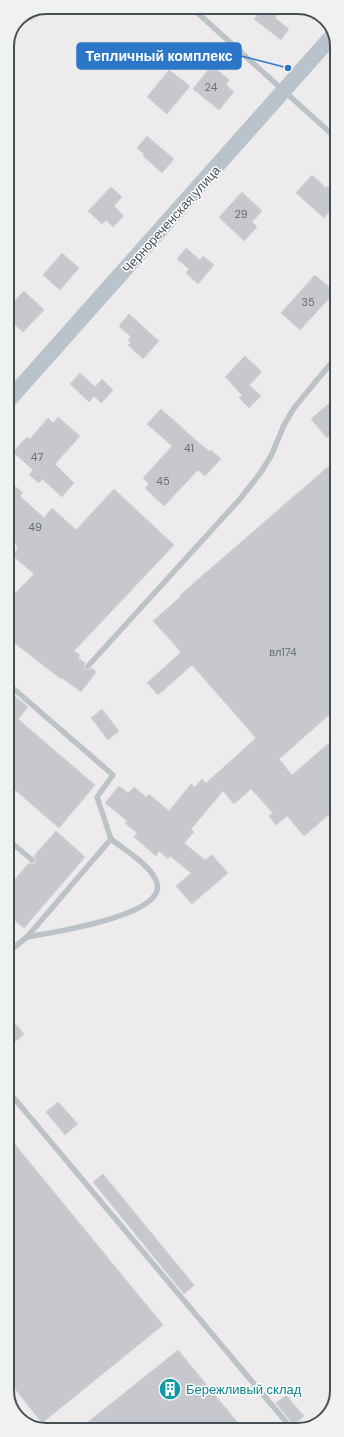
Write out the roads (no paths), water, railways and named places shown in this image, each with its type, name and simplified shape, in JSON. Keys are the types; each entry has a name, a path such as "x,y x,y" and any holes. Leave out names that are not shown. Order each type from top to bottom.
{"street":[{"name":"Чернореченская улица","path":"14,394 329,40"}],"lane":[{"path":"199,14 330,132"},
{"path":"88,666 253,483 271,456 284,425 294,408 330,364"},
{"path":"14,689 113,775 97,797 111,839 150,870 158,884 157,892 153,898 146,905 132,912 90,925 27,937"},
{"path":"14,948 27,937 111,839"},
{"path":"14,845 32,860"},
{"path":"14,1098 287,1423"}],"place":[{"name":"Тепличный комплекс","path":"288,68"},
{"name":"Бережливый склад","path":"170,1389"}]}
